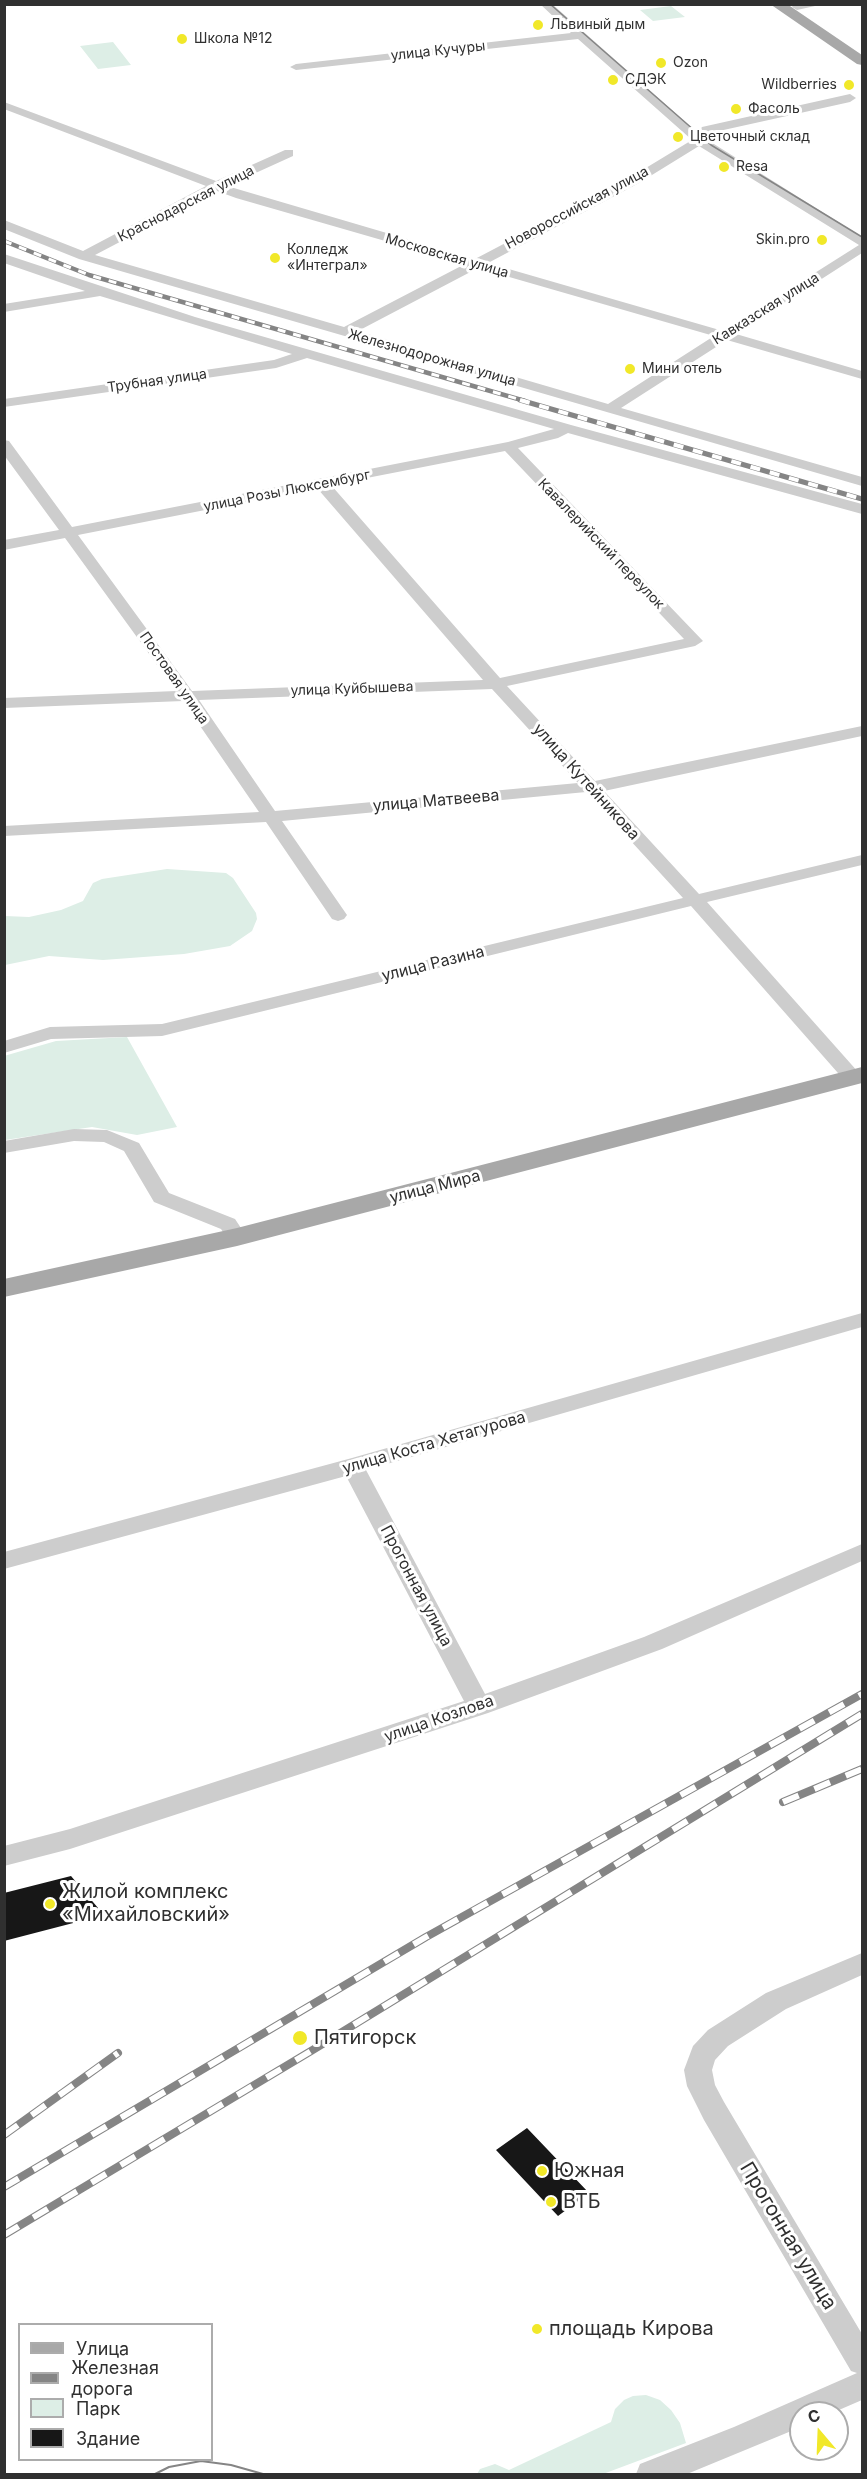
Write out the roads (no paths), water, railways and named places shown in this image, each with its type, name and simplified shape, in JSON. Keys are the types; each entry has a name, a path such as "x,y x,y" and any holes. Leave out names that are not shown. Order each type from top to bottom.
{"main road":[{"path":"787,6 862,51"},
{"path":"787,6 862,61"},
{"name":"улица Мира","path":"4,1288 237,1237 550,1158 857,1076"}],"street":[{"path":"545,4 703,135 862,231"},
{"path":"563,4 729,162 862,242"},
{"path":"787,6 819,4"},
{"name":"улица Кучуры","path":"296,67 579,34"},
{"name":"Новороссийская улица","path":"344,333 635,180 703,135 850,98"},
{"name":"Московская улица","path":"4,105 240,195 862,375"},
{"name":"Краснодарская улица","path":"84,256 218,185 289,153"},
{"name":"Железнодорожная улица","path":"4,224 84,256 862,482"},
{"name":"Кавказская улица","path":"609,409 862,248"},
{"name":"Железнодорожная улица","path":"4,258 100,292 308,353 566,428 862,509"},
{"path":"4,308 100,292"},
{"name":"Трубная улица","path":"4,403 276,364 308,353"},
{"name":"улица Розы Люксембург","path":"4,545 70,534 508,446 553,435 566,428"},
{"name":"Постовая улица","path":"4,444 187,695 338,915"},
{"name":"Кавалерийский переулок","path":"508,446 695,641"},
{"path":"4,471 21,468"},
{"name":"улица Кутейникова","path":"322,484 496,684 857,1076"},
{"name":"улица Куйбышева","path":"4,703 496,684 695,641"},
{"name":"улица Матвеева","path":"4,831 269,817 609,785 862,731"},
{"name":"улица Разина","path":"4,1047 50,1033 162,1030 859,860"},
{"path":"4,1147 74,1135 107,1136 132,1147 161,1197 228,1224 237,1237"},
{"name":"улица Коста Хетагурова","path":"4,1561 352,1466 862,1320"},
{"name":"Прогонная улица","path":"352,1466 479,1706"},
{"name":"улица Козлова","path":"4,1856 81,1836 479,1706 653,1644 862,1552"},
{"name":"Прогонная улица","path":"862,1964 776,2001 718,2038 703,2054 698,2070 701,2086 714,2111 862,2361"},
{"path":"651,2475 745,2438 862,2385"}],"tram line":[{"path":"550,4 711,145 862,237"},
{"path":"155,2474 169,2467 201,2461 231,2465 263,2474"}],"railway":[{"path":"4,241 89,275 525,401"},
{"path":"520,400 862,499"},
{"path":"4,2187 426,1937 862,1694"},
{"path":"4,2235 311,2051 862,1714"},
{"path":"783,1802 862,1769"},
{"path":"4,2135 118,2053"}],"place":[{"name":"Львиный дым","path":"538,25"},
{"name":"Школа №12","path":"182,39"},
{"name":"Ozon","path":"661,63"},
{"name":"СДЭК","path":"613,80"},
{"name":"Wildberries","path":"849,85"},
{"name":"Фасоль","path":"736,109"},
{"name":"Цветочный склад","path":"678,137"},
{"name":"Resa","path":"724,167"},
{"name":"Skin.pro","path":"822,240"},
{"name":"Колледж «Интеграл»","path":"275,258"},
{"name":"Мини отель","path":"630,369"},
{"name":"Жилой комплекс «Михайловский»","path":"50,1904"},
{"name":"Пятигорск","path":"300,2038"},
{"name":"Южная","path":"542,2171"},
{"name":"ВТБ","path":"551,2202"},
{"name":"площадь Кирова","path":"537,2329"}]}
